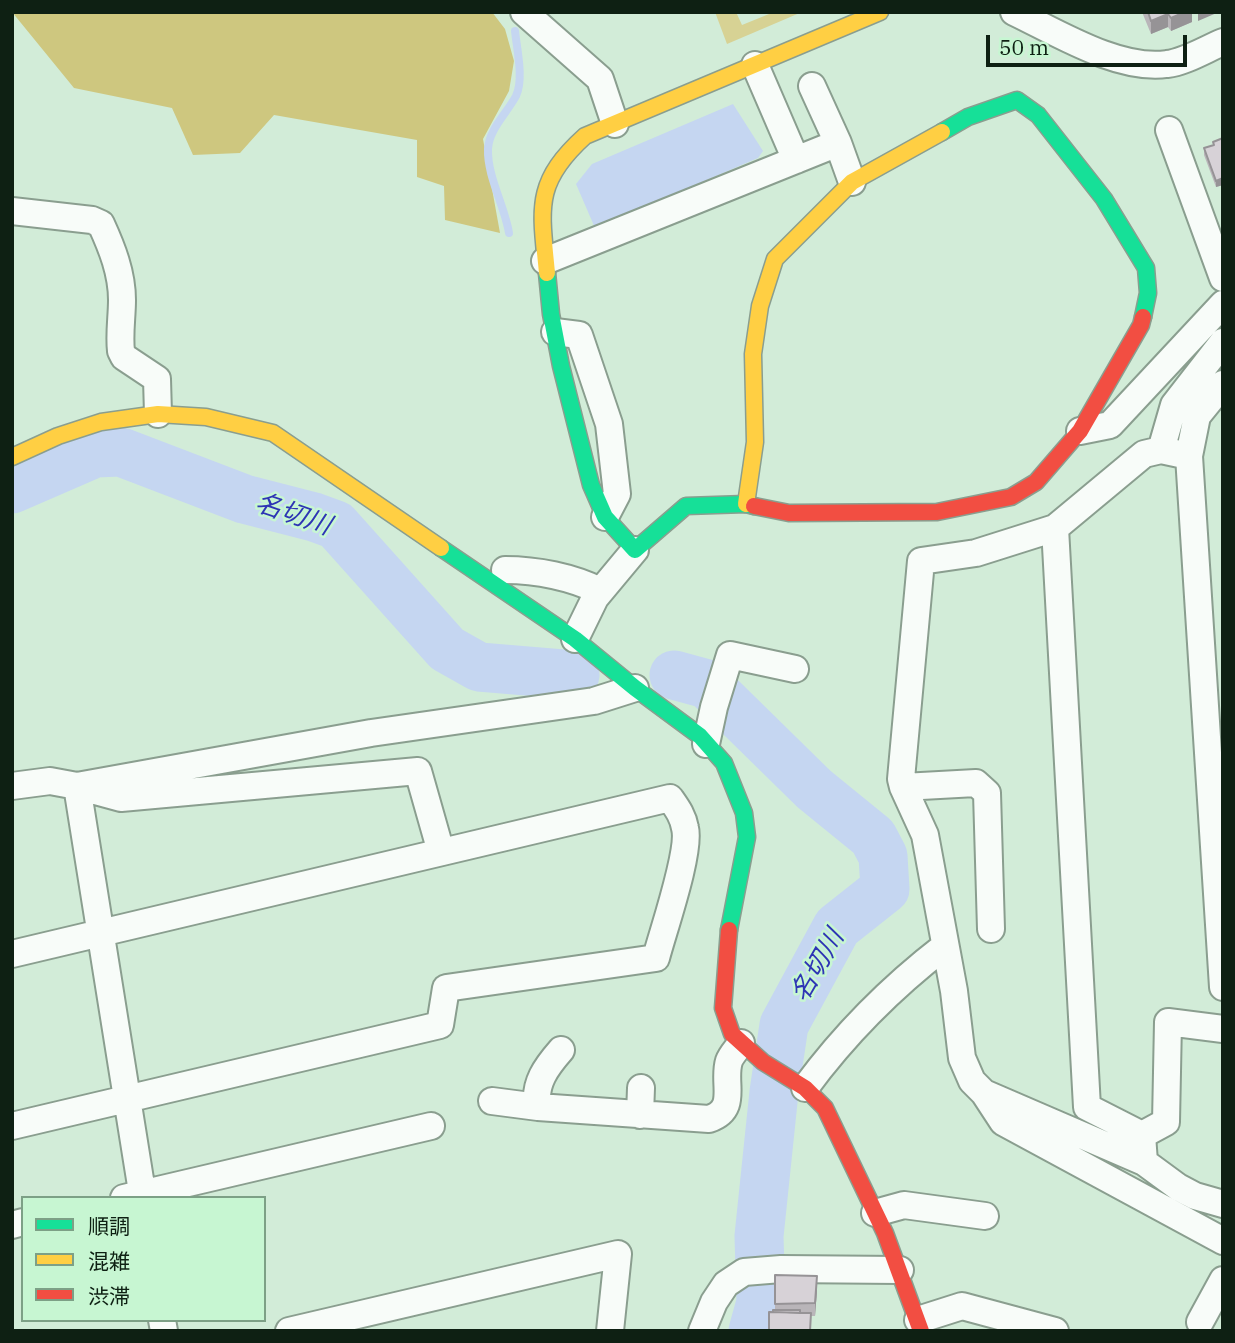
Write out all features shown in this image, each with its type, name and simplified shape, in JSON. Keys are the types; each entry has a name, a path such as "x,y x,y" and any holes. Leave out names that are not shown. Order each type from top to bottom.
{"street":[{"path":"524,12 600,79 615,124"},
{"path":"635,550 604,517 617,494 609,424 579,335 555,332 542,222 544,195 551,174 566,153 585,136 880,12"},
{"path":"1014,12 1115,59 1144,65 1170,64 1223,42"},
{"path":"755,65 796,160"},
{"path":"812,86 852,182"},
{"path":"575,639 600,591 635,550 686,506 746,503 789,513 937,512 980,505 1010,497 1036,482 1080,430 1141,325 1148,293 1146,268 1104,199 1038,115 1017,100 968,117 852,182 775,259 760,306 753,354 755,442 746,503"},
{"path":"1169,130 1223,278"},
{"path":"545,261 838,143"},
{"path":"12,211 92,220 102,224 115,255 119,277 122,299 121,351 124,357 157,379 158,414"},
{"path":"1080,430 1110,425 1220,312"},
{"path":"1161,450 1174,405 1223,341"},
{"path":"1223,384 1197,416 1189,456 1223,987"},
{"path":"12,457 58,436 102,422 158,414 206,417 273,433 575,639 700,736 724,763 744,813 747,837 729,932 723,1008 732,1034 763,1062 805,1088 825,1108 900,1270 920,1326 962,1306 1055,1331"},
{"path":"1189,456 1161,450 1144,454 1055,528 976,553 921,561 901,779 925,835 954,991 962,1058 972,1081 984,1093 1003,1122 1223,1241"},
{"path":"1055,528 1087,1107 1143,1135"},
{"path":"505,570 581,582 600,591"},
{"path":"706,744 730,655 795,669"},
{"path":"77,786 397,729 594,701 635,688"},
{"path":"12,786 50,781 121,798 418,771 442,852"},
{"path":"903,788 976,783 986,793 991,929"},
{"path":"77,786 127,1099 136,1196 431,1126"},
{"path":"12,954 670,798 680,812 686,830 684,853 656,958 446,988 440,1025 12,1126"},
{"path":"805,1088 819,1068 903,978 944,946"},
{"path":"1143,1135 1166,1122 1168,1022 1223,1029"},
{"path":"492,1101 538,1107 709,1119 726,1106 729,1061 741,1043"},
{"path":"538,1107 537,1094 543,1073 561,1050"},
{"path":"640,1115 641,1088"},
{"path":"984,1093 1144,1162 1178,1187 1223,1204"},
{"path":"1143,1135 1144,1162"},
{"path":"875,1213 904,1205 985,1216"},
{"path":"289,1331 618,1254 610,1331"},
{"path":"702,1331 714,1302 726,1284 744,1272 781,1269 900,1270"},
{"path":"1198,1321 1223,1280"}],"shaded area":[{"path":"12,12 492,12 505,29 514,61 509,91 483,139 500,233 445,220 444,186 417,177 417,140 274,115 240,153 193,155 172,108 74,88"},
{"path":"715,12 736,12 742,25 774,12 802,12 727,44"}],"water":[{"path":"733,104 763,151 758,158 595,228 576,184 592,164"}],"building":[{"path":"1148,12 1185,12 1171,18 1168,14 1151,21"},
{"path":"1223,138 1223,178 1216,181 1204,148"},
{"path":"775,1275 817,1276 815,1303 775,1304"},
{"path":"800,1310 800,1313 773,1312"},
{"path":"769,1312 811,1313 810,1331 769,1331"}],"waterway":[{"path":"509,233 490,170 488,149 495,128 516,96 520,81 515,31"},
{"name":"名切川","path":"12,489 95,453 121,452 244,499 336,525 447,649 479,667 575,675"},
{"name":"名切川","path":"674,675 707,684 814,789 873,837 883,856 885,889 837,927 784,1025 759,1236 761,1302 753,1331"}],"traffic: fast":[{"path":"942,132 968,117 1017,100 1038,115 1104,199 1146,268 1148,293 1143,317"},
{"path":"547,273 551,314 561,366 591,485 605,517 635,550 686,506 754,506"},
{"path":"441,548 575,639 700,736 724,763 744,813 747,837 729,930"}],"traffic: slow":[{"path":"547,273 543,231 544,198 556,168 585,136 880,12"},
{"path":"746,504 755,442 753,354 760,306 775,259 852,182 942,132"},
{"path":"12,457 58,436 101,422 158,414 206,417 273,433 441,548"}],"traffic: jam":[{"path":"754,506 789,513 937,512 1011,497 1036,482 1080,431 1141,325 1143,317"},
{"path":"729,930 723,1008 732,1034 763,1062 805,1088 825,1108 885,1233 921,1331"}]}
